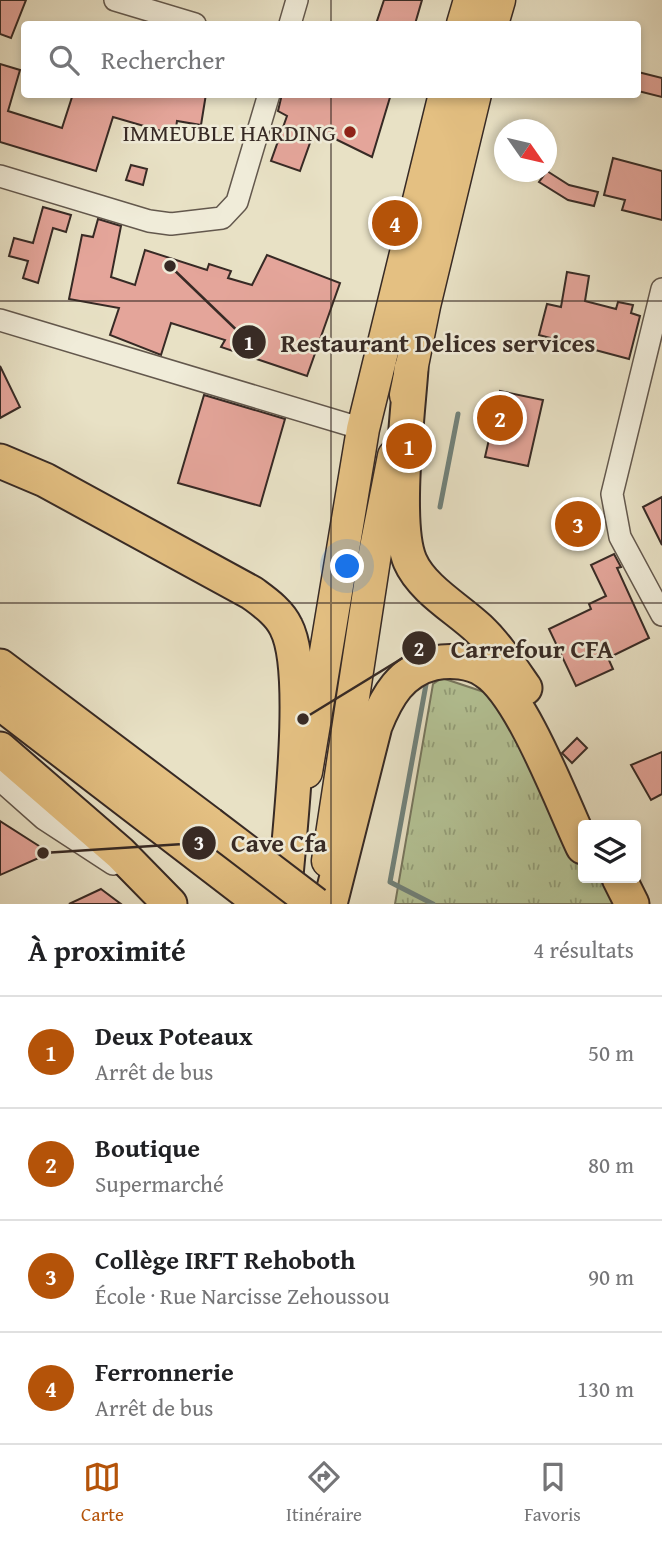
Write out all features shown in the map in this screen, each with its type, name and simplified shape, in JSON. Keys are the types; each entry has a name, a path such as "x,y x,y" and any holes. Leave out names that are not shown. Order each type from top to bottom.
{"highway":[{"path":"411,369 404,471 405,528 411,561 429,585 481,630 522,685 590,820"},
{"path":"0,460 19,467 241,586 273,610 286,626 292,645 297,695 286,903"},
{"path":"330,904 375,726 385,701 405,675 432,664 454,660 485,670 510,696 578,837"},
{"path":"0,666 210,824 286,903"},
{"path":"0,703 201,859 286,903"},
{"path":"0,749 120,853 169,902"},
{"path":"600,883 611,904"},
{"path":"622,883 632,904"}],"main road":[{"path":"464,21 470,0"},
{"path":"493,21 499,0"},
{"path":"286,903 363,429 444,98"},
{"path":"322,904 375,553 411,369 474,98"}],"street":[{"path":"115,0 185,21"},
{"path":"291,21 298,0"},
{"path":"0,176 149,221 171,223 222,218 237,202 268,98"},
{"path":"662,289 612,494 620,537 662,615"},
{"path":"0,320 363,429"},
{"path":"0,780 44,819 169,902"}],"green space":[{"path":"442,678 526,706 580,820 578,820 578,883 610,883 621,904 395,904 433,684"}],"building":[{"path":"0,0 26,0 11,38 0,34"},
{"path":"384,0 422,0 416,21 377,21"},
{"path":"0,64 20,70 8,111 62,128 72,98 205,98 201,125 177,121 175,135 113,117 96,171 0,142"},
{"path":"641,73 662,78 662,97 641,92"},
{"name":"IMMEUBLE HARDING","path":"281,98 390,98 372,157 315,129 300,171 271,161 287,116 278,111"},
{"path":"613,158 662,171 662,220 622,210 625,200 604,195"},
{"path":"131,165 147,169 143,185 126,180"},
{"path":"557,177 569,185 598,192 594,206 568,200 539,182 557,182"},
{"path":"43,207 71,215 66,232 53,228 38,283 23,278 28,261 9,256 14,238 33,243"},
{"path":"98,219 121,226 111,277 135,285 145,250 207,270 209,264 231,271 228,278 252,285 267,255 340,283 307,376 221,347 225,340 171,323 161,355 110,335 119,308 69,299 82,235 93,237"},
{"path":"567,272 589,276 585,301 616,309 618,302 633,305 631,313 640,316 629,359 539,335 547,304 561,307"},
{"path":"0,366 20,407 0,418"},
{"path":"500,391 543,400 528,466 485,457"},
{"path":"204,395 285,419 260,506 178,483"},
{"path":"662,497 662,545 643,507"},
{"path":"614,554 621,567 617,568 649,638 608,658 613,669 576,686 549,629 591,609 589,604 606,596 591,565"},
{"path":"577,738 587,748 572,763 562,753"},
{"path":"662,752 662,794 651,800 631,765"},
{"path":"0,821 50,853 0,875"},
{"path":"101,889 121,904 69,904"}],"waterway":[{"path":"440,507 458,414"},
{"path":"427,679 390,882 433,904"}],"place":[{"name":"IMMEUBLE HARDING","path":"350,132"},
{"name":"Ferronnerie","path":"395,223"},
{"name":"Restaurant Delices services","path":"170,266"},
{"name":"Boutique","path":"500,418"},
{"name":"Deux Poteaux","path":"409,446"},
{"name":"Collège IRFT Rehoboth","path":"578,524"},
{"name":"Carrefour CFA","path":"303,719"},
{"name":"Cave Cfa","path":"43,853"}]}
